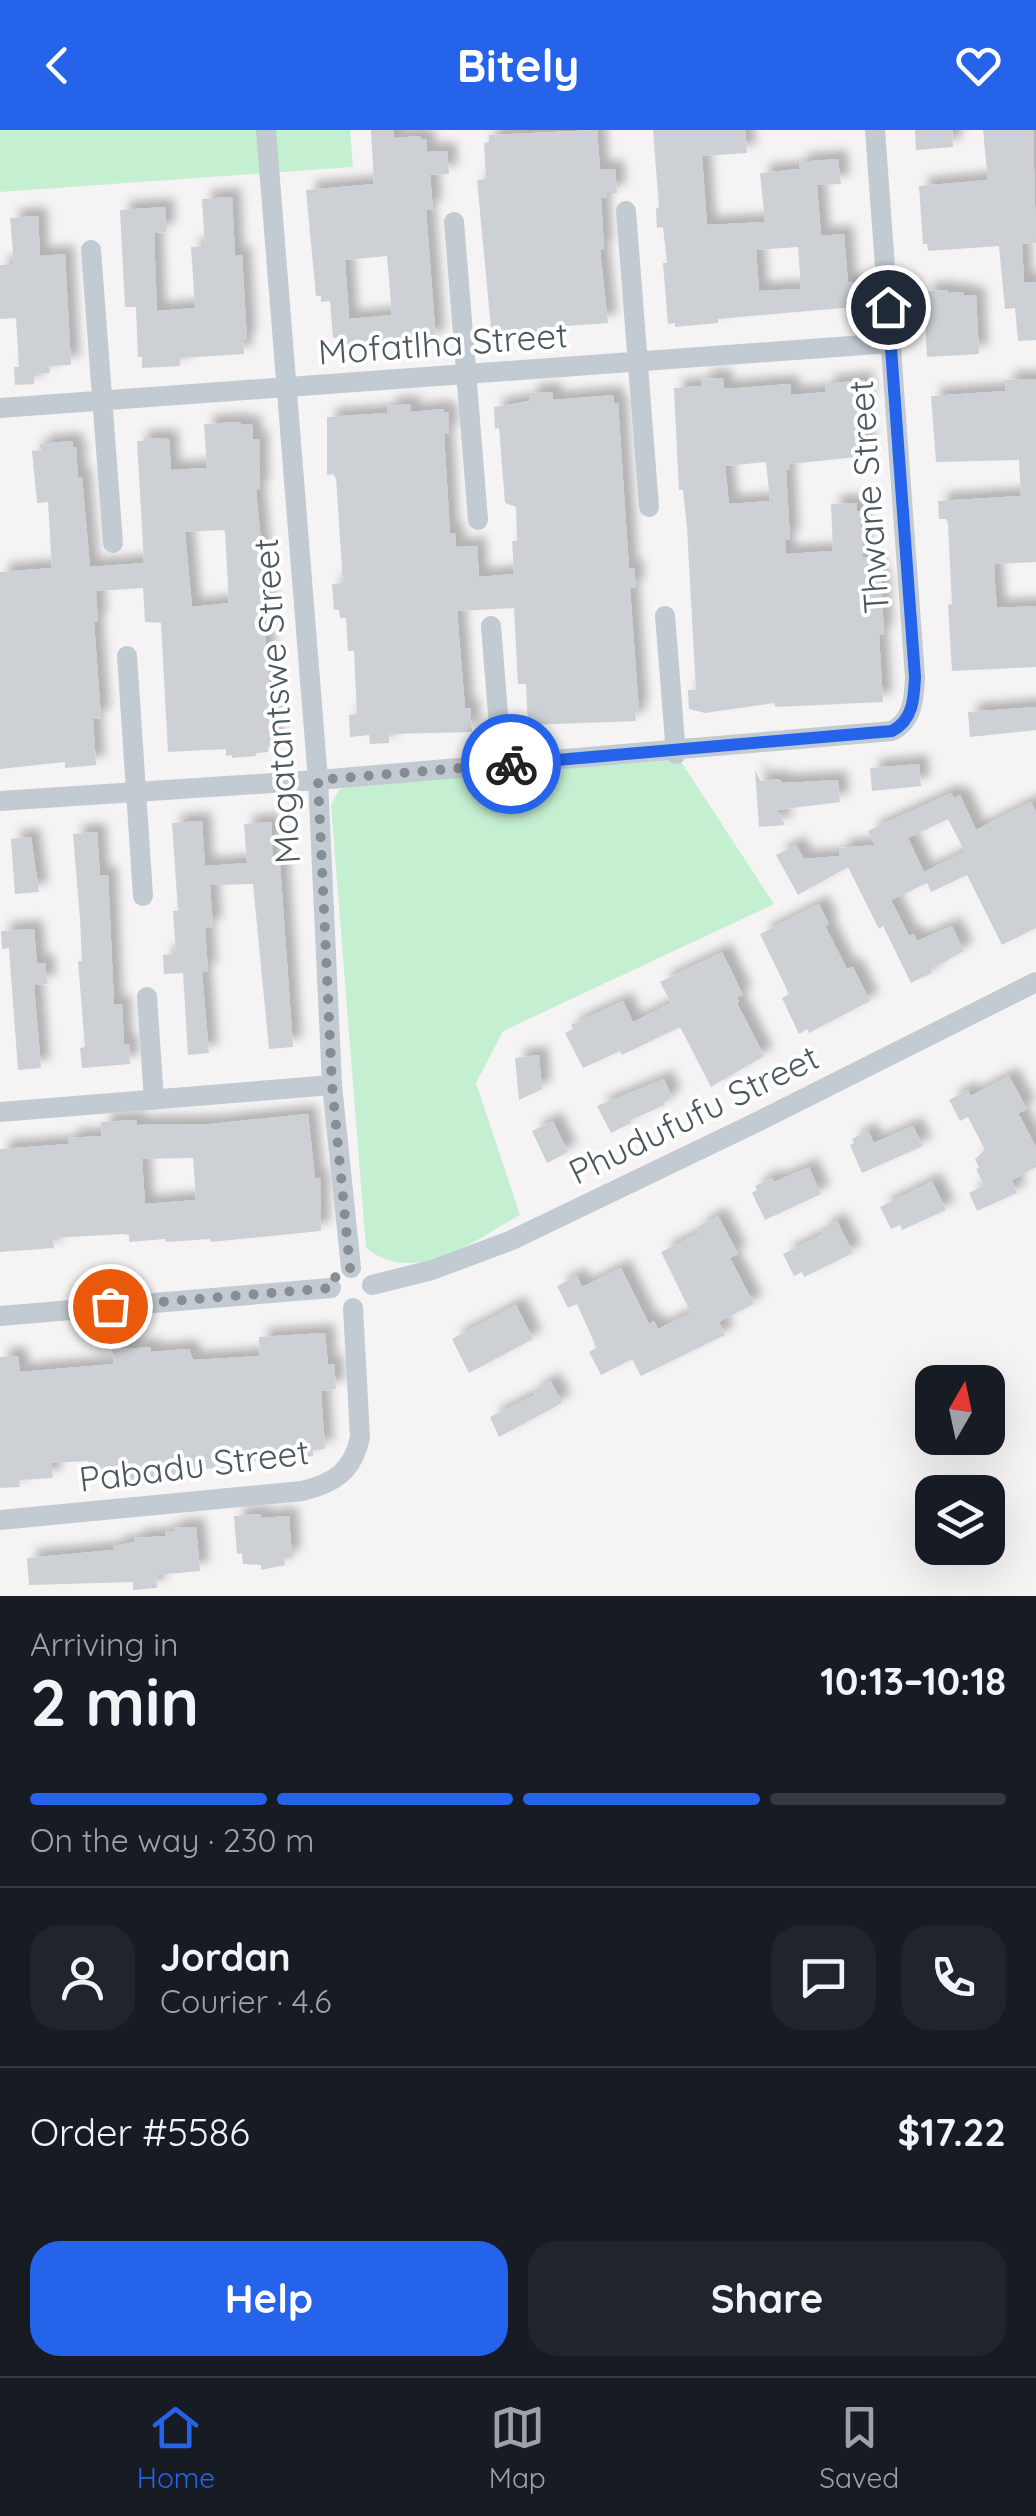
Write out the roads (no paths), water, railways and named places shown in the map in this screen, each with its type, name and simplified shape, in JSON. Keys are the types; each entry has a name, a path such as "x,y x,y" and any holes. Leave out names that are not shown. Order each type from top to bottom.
{"street":[{"name":"Mogatantswe Street","path":"266,130 318,780 332,1085 350,1268"},
{"name":"Thwane Street","path":"676,752 892,731 907,720 912,707 915,677 875,130"},
{"path":"626,211 650,507"},
{"path":"454,222 478,520"},
{"path":"91,250 113,543"},
{"name":"Mofatlha Street","path":"0,408 890,343"},
{"path":"0,801 676,752 665,616"},
{"path":"491,626 502,765"},
{"path":"126,656 142,896"},
{"name":"Phudufufu Street","path":"372,1285 432,1270 512,1240 1036,982"},
{"path":"148,997 154,1100"},
{"path":"0,1112 332,1085"},
{"path":"350,1268 366,1273 372,1285 369,1298 353,1308 336,1300 332,1288 336,1275 350,1268"},
{"path":"0,1316 332,1288"},
{"name":"Pabadu Street","path":"0,1520 302,1491 327,1485 344,1473 356,1457 360,1437 353,1308"}]}
